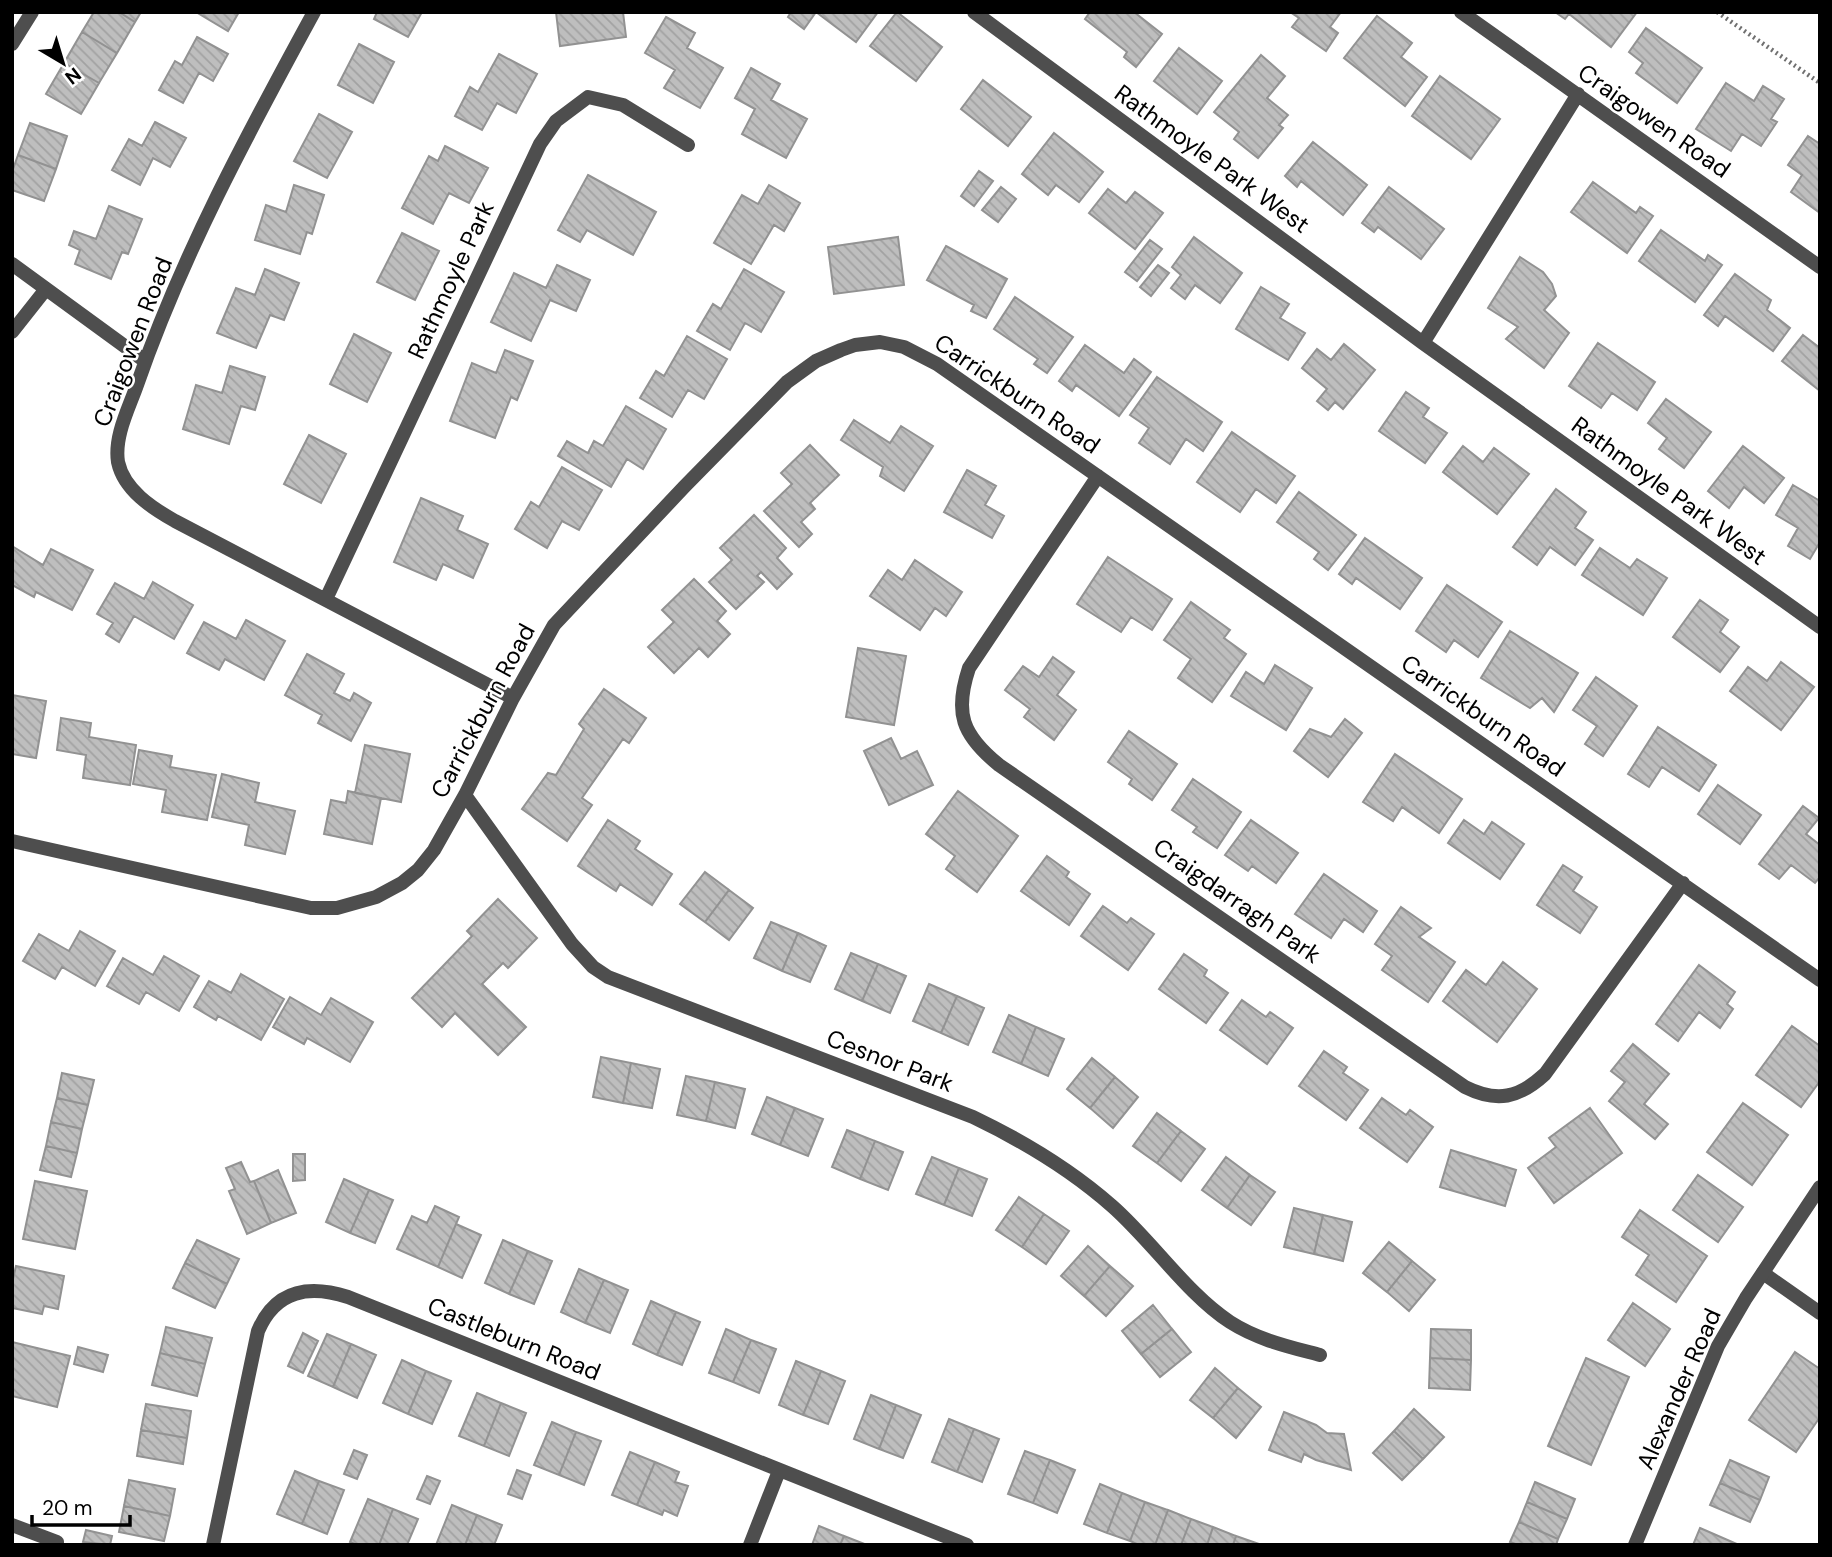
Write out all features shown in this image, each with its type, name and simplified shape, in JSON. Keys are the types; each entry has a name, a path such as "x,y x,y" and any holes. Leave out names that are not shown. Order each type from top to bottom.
{"street":[{"path":"12,44 32,12"},
{"name":"Craigowen Road","path":"314,12 236,154 165,310 120,433 118,461 125,479 134,491 156,510 513,698"},
{"name":"Rathmoyle Park West","path":"974,12 1423,342 1820,627"},
{"name":"Craigowen Road","path":"1461,12 1820,267"},
{"path":"1423,342 1578,94"},
{"name":"Rathmoyle Park","path":"326,599 540,144 556,121 588,97 623,106 688,145"},
{"path":"12,264 145,361"},
{"path":"12,332 46,289"},
{"name":"Carrickburn Road","path":"12,841 294,906 337,908 376,897 402,883 418,870 434,850 554,625 684,486 787,382 816,360 855,345 880,342 904,347 921,355 1820,980"},
{"name":"Craigdarragh Park","path":"1098,476 969,668 962,689 961,706 965,727 983,752 999,765 1465,1087 1487,1096 1515,1095 1532,1086 1545,1074 1683,883"},
{"name":"Cesnor Park","path":"465,795 572,944 593,967 608,977 973,1117 1009,1134 1056,1163 1111,1205 1203,1299 1232,1323 1261,1338 1321,1355"},
{"name":"Alexander Road","path":"1635,1545 1718,1346 1820,1187"},
{"path":"1763,1273 1820,1313"},
{"name":"Castleburn Road","path":"213,1545 258,1331 274,1307 309,1289 325,1290 348,1297 967,1545"},
{"path":"750,1545 779,1471"},
{"path":"12,1525 57,1542"}],"path":[{"path":"1717,12 1820,83"}],"building":[{"path":"94,12 119,12 135,22 117,53 82,32"},
{"path":"119,12 141,12 135,22"},
{"path":"196,12 239,12 228,31"},
{"path":"377,12 422,12 408,37 374,19"},
{"path":"556,12 623,12 626,37 560,46"},
{"path":"791,12 816,12 804,29 788,17"},
{"path":"816,12 878,12 856,42"},
{"path":"897,12 942,47 916,81 870,46"},
{"path":"1090,12 1134,12 1162,34 1136,67 1124,57 1127,52 1085,19"},
{"path":"1290,12 1341,12 1330,27 1338,33 1326,51 1292,27 1299,18"},
{"path":"1555,12 1637,12 1611,47 1569,14 1565,19"},
{"path":"1377,16 1412,43 1401,57 1427,77 1405,106 1344,58"},
{"path":"666,17 695,33 687,48 723,68 700,108 664,88 675,70 645,53"},
{"path":"1646,28 1702,68 1677,103 1636,73 1643,63 1629,52"},
{"path":"82,32 117,53 99,83 64,63"},
{"path":"197,37 228,54 213,81 199,73 183,103 159,90 175,61 182,65"},
{"path":"359,44 394,62 373,103 338,85"},
{"path":"1179,48 1222,81 1197,114 1154,81"},
{"path":"499,54 537,74 516,113 497,103 482,130 455,116 470,87 478,92"},
{"path":"1261,55 1285,76 1267,98 1288,115 1279,125 1283,128 1258,158 1234,139 1239,132 1214,112"},
{"path":"64,63 99,83 81,114 46,94"},
{"path":"751,68 780,84 771,100 807,119 786,158 742,134 755,109 735,98"},
{"path":"1440,76 1500,119 1471,159 1412,116"},
{"path":"983,80 1031,117 1008,146 961,109"},
{"path":"1726,83 1754,101 1763,86 1784,99 1771,119 1777,122 1761,146 1742,134 1731,151 1696,129"},
{"path":"319,114 352,132 327,178 294,161"},
{"path":"155,122 186,138 170,167 153,158 140,185 112,170 129,139 142,146"},
{"path":"30,123 67,136 56,169 18,155"},
{"path":"1054,133 1103,172 1079,202 1056,185 1048,195 1022,174"},
{"path":"1808,136 1820,144 1820,213 1791,192 1802,175 1788,165"},
{"path":"1313,142 1367,185 1343,215 1301,181 1297,187 1285,176"},
{"path":"445,146 488,168 469,203 449,193 433,224 402,208 429,156 438,161"},
{"path":"18,155 56,169 44,201 12,190 12,172"},
{"path":"979,171 993,181 974,206 961,196"},
{"path":"588,175 656,212 633,255 587,230 580,242 558,230"},
{"path":"1593,182 1636,213 1640,207 1653,216 1627,253 1571,212"},
{"path":"294,185 324,195 312,234 307,232 300,254 255,240 266,205 286,212"},
{"path":"769,185 800,203 784,231 774,225 751,264 714,243 742,195 758,204"},
{"path":"1001,187 1016,199 998,222 982,210"},
{"path":"1389,187 1444,229 1421,259 1378,227 1374,232 1362,223"},
{"path":"1108,189 1126,203 1135,192 1163,213 1135,249 1089,213"},
{"path":"109,206 142,219 128,254 122,252 111,279 75,264 80,250 69,245 74,231 96,239"},
{"path":"1661,230 1705,261 1708,255 1722,265 1695,302 1639,261"},
{"path":"402,233 439,251 415,300 377,282"},
{"path":"898,237 904,285 834,294 828,247"},
{"path":"1194,237 1242,273 1220,303 1195,285 1185,299 1171,288 1181,275 1172,267"},
{"path":"1150,240 1162,249 1137,281 1125,272"},
{"path":"946,246 1007,279 986,318 971,311 974,305 927,280"},
{"path":"1520,257 1543,272 1552,284 1556,296 1544,310 1569,333 1544,368 1506,339 1518,327 1488,308"},
{"path":"557,265 590,280 576,311 550,300 531,341 491,322 514,273 546,288"},
{"path":"1158,265 1169,273 1151,296 1140,287"},
{"path":"265,269 299,283 284,320 270,315 256,348 217,333 236,288 255,295"},
{"path":"744,269 784,292 761,332 745,323 730,350 697,331 713,304 721,309"},
{"path":"1735,274 1771,300 1767,310 1790,328 1773,351 1725,316 1718,326 1704,315"},
{"path":"1261,287 1289,304 1280,318 1305,333 1288,360 1236,329"},
{"path":"1015,297 1073,337 1047,373 1034,364 1038,359 994,329"},
{"path":"354,334 391,353 367,402 330,384"},
{"path":"1803,335 1820,348 1820,391 1782,361"},
{"path":"687,336 727,359 704,399 688,390 672,417 640,398 656,371 664,376"},
{"path":"1598,343 1655,382 1637,410 1612,393 1601,408 1569,386"},
{"path":"1344,344 1375,370 1343,409 1335,402 1328,410 1317,401 1327,389 1302,368 1317,349 1331,360"},
{"path":"1085,345 1124,373 1134,359 1151,372 1119,416 1076,385 1072,391 1059,381"},
{"path":"505,350 533,361 517,400 511,397 495,438 450,421 472,363 496,373"},
{"path":"230,366 265,377 255,410 241,406 229,444 183,429 196,385 222,393"},
{"path":"1157,377 1222,422 1203,451 1186,439 1170,464 1139,443 1149,428 1130,415"},
{"path":"1406,392 1429,408 1423,417 1447,433 1425,463 1379,431"},
{"path":"1666,399 1711,432 1684,468 1659,449 1667,438 1648,423"},
{"path":"626,406 666,429 643,469 627,459 611,487 558,456 567,441 588,453 594,441 603,446"},
{"path":"854,420 890,443 901,426 933,446 904,491 880,476 883,467 841,440"},
{"path":"1232,432 1295,476 1276,503 1256,489 1240,512 1197,482"},
{"path":"309,435 346,454 321,503 284,484"},
{"path":"810,445 839,475 810,503 815,509 801,522 812,534 799,547 764,511 792,484 781,473"},
{"path":"1463,446 1483,462 1494,448 1529,474 1497,514 1443,472"},
{"path":"1743,446 1784,478 1764,503 1744,487 1729,508 1708,491"},
{"path":"562,467 602,490 579,530 562,521 547,548 515,529 531,502 539,507"},
{"path":"967,470 996,486 985,505 1004,516 992,538 944,512"},
{"path":"1793,485 1820,501 1820,542 1810,559 1788,546 1798,528 1776,515"},
{"path":"1556,489 1586,512 1575,528 1593,540 1575,565 1550,547 1537,565 1513,547"},
{"path":"1299,492 1356,535 1328,570 1314,559 1319,552 1277,522"},
{"path":"421,498 463,516 457,530 488,544 473,578 443,564 436,580 394,562"},
{"path":"754,515 786,548 777,558 792,574 777,589 761,572 757,576 764,582 736,609 709,582 732,560 720,548"},
{"path":"1365,538 1422,578 1400,609 1356,578 1352,584 1339,574"},
{"path":"12,546 43,565 51,549 93,570 72,610 36,592 34,597 12,585"},
{"path":"1600,548 1630,568 1637,559 1667,578 1643,615 1582,575"},
{"path":"1108,557 1172,599 1152,630 1131,617 1121,632 1077,604"},
{"path":"915,560 962,592 946,616 935,608 920,630 870,596 888,570 902,580"},
{"path":"694,579 726,611 717,621 730,634 708,657 699,648 674,673 648,647 674,622 662,610"},
{"path":"153,582 193,605 174,639 134,616 119,642 106,634 113,623 97,614 115,583 144,599"},
{"path":"1447,585 1502,622 1478,657 1454,640 1446,652 1416,631"},
{"path":"1700,600 1728,620 1720,632 1739,647 1720,672 1673,637"},
{"path":"1191,602 1230,630 1224,638 1246,654 1212,702 1178,678 1191,659 1164,640"},
{"path":"246,620 285,641 264,680 225,659 219,670 187,653 204,622 236,639"},
{"path":"1510,631 1578,673 1554,712 1542,698 1530,708 1481,678"},
{"path":"858,648 906,656 894,725 846,717"},
{"path":"307,654 344,674 334,693 350,701 354,693 371,703 351,741 318,723 322,715 285,695"},
{"path":"1053,657 1074,672 1057,695 1076,710 1054,740 1024,717 1030,709 1005,690 1023,666 1039,677"},
{"path":"1781,662 1814,687 1781,730 1730,691 1748,667 1767,681"},
{"path":"1275,665 1312,688 1286,730 1231,696 1246,672 1264,684"},
{"path":"1596,677 1637,706 1603,756 1585,744 1597,726 1573,710"},
{"path":"604,689 646,718 629,743 623,739 582,798 592,805 567,841 522,809 548,773 556,775 584,729 579,724"},
{"path":"12,695 46,701 36,758 12,754"},
{"path":"61,718 91,723 89,737 136,745 130,785 83,778 86,755 57,750"},
{"path":"1345,719 1362,733 1328,777 1294,751 1310,729 1331,737"},
{"path":"1658,727 1716,765 1699,791 1662,767 1649,787 1628,774"},
{"path":"1129,731 1177,764 1152,800 1129,784 1132,779 1108,762"},
{"path":"891,738 901,759 917,751 933,785 889,805 864,751"},
{"path":"365,745 410,754 401,802 355,793"},
{"path":"139,750 172,756 170,767 216,775 207,820 162,812 166,790 133,784"},
{"path":"1395,754 1462,799 1439,833 1402,807 1393,821 1363,802"},
{"path":"222,774 259,783 255,802 295,811 285,854 245,845 249,825 212,817"},
{"path":"1193,779 1241,812 1217,848 1193,832 1197,827 1172,810"},
{"path":"1718,785 1761,815 1740,844 1698,814"},
{"path":"348,791 381,798 372,844 324,834 331,800 346,803"},
{"path":"958,791 1018,836 977,892 946,869 955,856 926,834"},
{"path":"1803,806 1819,818 1806,834 1820,845 1820,877 1815,883 1791,865 1779,879 1759,864"},
{"path":"608,820 640,841 635,849 672,874 652,905 620,884 616,891 578,866"},
{"path":"1251,820 1298,853 1276,883 1252,866 1248,871 1225,855"},
{"path":"1464,820 1484,834 1492,822 1524,844 1500,879 1448,843"},
{"path":"1047,856 1069,872 1066,877 1090,894 1069,925 1021,891"},
{"path":"1563,865 1582,877 1573,891 1597,907 1580,933 1537,905"},
{"path":"705,872 729,890 705,922 680,904"},
{"path":"1324,874 1377,911 1363,932 1344,919 1331,938 1295,914"},
{"path":"729,890 753,908 729,940 705,922"},
{"path":"498,899 537,938 508,968 503,963 482,984 526,1027 498,1055 455,1013 442,1027 412,998 472,936 467,931"},
{"path":"1103,906 1127,923 1131,918 1154,934 1128,970 1081,936"},
{"path":"1401,907 1431,928 1419,937 1455,962 1428,1002 1382,970 1392,956 1375,944"},
{"path":"771,922 798,933 782,971 754,958"},
{"path":"80,931 115,951 95,986 62,967 55,979 23,961 39,934 69,951"},
{"path":"798,933 826,946 810,982 782,971"},
{"path":"851,953 878,964 862,1001 835,989"},
{"path":"1184,954 1207,970 1204,976 1228,993 1206,1023 1159,989"},
{"path":"164,956 199,976 179,1011 146,992 139,1004 107,986 123,958 153,975"},
{"path":"1503,962 1537,989 1497,1042 1443,1001 1466,970 1486,985"},
{"path":"878,964 906,976 890,1013 862,1001"},
{"path":"1699,965 1735,992 1727,1004 1733,1009 1720,1028 1699,1012 1678,1041 1656,1024"},
{"path":"241,974 284,999 261,1040 218,1016 216,1020 194,1007 209,981 231,993"},
{"path":"929,984 957,996 941,1033 913,1021"},
{"path":"957,996 984,1008 968,1045 941,1033"},
{"path":"290,997 321,1015 331,998 373,1022 350,1062 307,1038 304,1044 273,1027"},
{"path":"1242,1000 1266,1017 1270,1012 1293,1028 1267,1064 1220,1030"},
{"path":"1009,1015 1036,1027 1021,1064 993,1052"},
{"path":"1792,1026 1820,1046 1820,1081 1801,1107 1756,1075"},
{"path":"1036,1027 1064,1039 1048,1076 1021,1064"},
{"path":"1633,1044 1669,1074 1644,1104 1668,1124 1655,1139 1609,1101 1625,1082 1611,1071"},
{"path":"1324,1051 1347,1067 1343,1073 1368,1090 1346,1120 1299,1086"},
{"path":"601,1057 631,1063 623,1103 593,1097"},
{"path":"1092,1058 1115,1077 1090,1108 1067,1089"},
{"path":"631,1063 660,1069 652,1108 623,1103"},
{"path":"62,1073 94,1080 88,1105 57,1098"},
{"path":"686,1076 715,1082 706,1121 677,1115"},
{"path":"1115,1077 1138,1097 1113,1128 1090,1108"},
{"path":"715,1082 745,1089 735,1128 706,1121"},
{"path":"767,1097 795,1108 780,1145 752,1134"},
{"path":"57,1098 88,1105 82,1129 51,1122"},
{"path":"1382,1098 1406,1115 1410,1110 1433,1127 1407,1162 1360,1128"},
{"path":"1743,1103 1788,1135 1752,1185 1707,1152"},
{"path":"795,1108 823,1119 808,1156 780,1145"},
{"path":"1590,1108 1622,1153 1554,1203 1528,1168 1556,1147 1549,1138"},
{"path":"1157,1113 1181,1131 1157,1163 1133,1146"},
{"path":"51,1122 82,1129 77,1153 46,1146"},
{"path":"847,1130 875,1141 860,1179 832,1167"},
{"path":"1181,1131 1205,1149 1181,1181 1157,1163"},
{"path":"875,1141 903,1152 888,1190 860,1179"},
{"path":"46,1146 77,1153 71,1177 40,1170"},
{"path":"1451,1150 1516,1170 1505,1206 1440,1187"},
{"path":"293,1154 305,1154 305,1180 293,1181"},
{"path":"932,1157 959,1168 944,1205 916,1194"},
{"path":"1226,1157 1250,1175 1227,1208 1202,1190"},
{"path":"241,1162 250,1182 254,1181 271,1223 247,1234 229,1191 235,1189 226,1168"},
{"path":"959,1168 987,1179 972,1216 944,1205"},
{"path":"278,1170 296,1213 271,1223 254,1181"},
{"path":"1250,1175 1275,1192 1251,1225 1227,1208"},
{"path":"1698,1175 1743,1207 1718,1242 1673,1210"},
{"path":"344,1179 369,1190 350,1233 326,1222"},
{"path":"35,1181 87,1191 75,1249 23,1239"},
{"path":"369,1190 393,1200 375,1243 350,1233"},
{"path":"1019,1197 1044,1214 1022,1247 996,1230"},
{"path":"435,1206 459,1217 438,1267 397,1249 412,1216 427,1223"},
{"path":"1294,1208 1323,1215 1314,1254 1284,1247"},
{"path":"1640,1210 1707,1256 1676,1302 1636,1275 1649,1255 1622,1237"},
{"path":"1044,1214 1069,1231 1046,1264 1022,1247"},
{"path":"1323,1215 1352,1222 1343,1261 1314,1254"},
{"path":"456,1224 481,1235 462,1278 438,1267"},
{"path":"197,1240 239,1259 227,1284 185,1263"},
{"path":"503,1240 528,1251 509,1294 485,1283"},
{"path":"1389,1242 1412,1261 1387,1292 1363,1273"},
{"path":"1088,1246 1110,1266 1084,1296 1061,1276"},
{"path":"528,1251 552,1261 534,1304 509,1294"},
{"path":"1412,1261 1435,1280 1409,1311 1387,1292"},
{"path":"185,1263 227,1284 215,1308 173,1288"},
{"path":"16,1266 64,1276 58,1309 44,1306 42,1314 12,1308 12,1283"},
{"path":"1110,1266 1133,1286 1106,1316 1084,1296"},
{"path":"579,1269 604,1280 585,1323 561,1312"},
{"path":"604,1280 628,1290 610,1333 585,1323"},
{"path":"651,1301 676,1312 657,1355 633,1344"},
{"path":"1633,1303 1670,1329 1645,1366 1608,1340"},
{"path":"1153,1305 1172,1329 1141,1354 1122,1331"},
{"path":"676,1312 700,1322 682,1365 657,1355"},
{"path":"166,1327 212,1338 205,1364 160,1353"},
{"path":"726,1329 751,1340 733,1382 709,1373"},
{"path":"1172,1329 1191,1352 1160,1377 1141,1354"},
{"path":"1431,1329 1471,1330 1471,1360 1430,1358"},
{"path":"303,1333 318,1341 303,1373 288,1366"},
{"path":"327,1334 351,1344 333,1387 308,1376"},
{"path":"751,1340 776,1349 759,1393 733,1382"},
{"path":"12,1342 70,1356 57,1407 12,1396"},
{"path":"351,1344 376,1355 357,1398 333,1387"},
{"path":"78,1347 108,1355 103,1372 74,1364"},
{"path":"1795,1352 1820,1369 1820,1417 1796,1452 1749,1420"},
{"path":"160,1353 205,1364 197,1396 152,1385"},
{"path":"1430,1358 1471,1360 1470,1390 1429,1388"},
{"path":"1586,1358 1629,1377 1591,1465 1548,1446"},
{"path":"402,1360 426,1371 408,1414 383,1403"},
{"path":"796,1361 821,1371 803,1415 779,1405"},
{"path":"1215,1368 1238,1388 1213,1418 1190,1400"},
{"path":"426,1371 451,1381 432,1424 408,1414"},
{"path":"821,1371 845,1381 828,1424 803,1415"},
{"path":"1238,1388 1261,1407 1236,1438 1213,1418"},
{"path":"477,1393 501,1403 484,1446 459,1436"},
{"path":"871,1395 896,1405 879,1449 854,1439"},
{"path":"501,1403 526,1413 509,1456 484,1446"},
{"path":"146,1404 191,1411 187,1438 141,1430"},
{"path":"896,1405 921,1415 903,1458 879,1449"},
{"path":"1414,1409 1444,1437 1423,1459 1394,1431"},
{"path":"1284,1412 1316,1425 1327,1433 1344,1434 1351,1470 1304,1454 1301,1462 1269,1450"},
{"path":"949,1419 974,1429 957,1472 932,1462"},
{"path":"552,1422 576,1432 559,1475 534,1465"},
{"path":"974,1429 999,1439 982,1482 957,1472"},
{"path":"141,1430 187,1438 183,1464 137,1456"},
{"path":"1394,1431 1423,1459 1402,1480 1373,1453"},
{"path":"576,1432 601,1441 584,1485 559,1475"},
{"path":"354,1450 367,1455 357,1479 344,1474"},
{"path":"1025,1451 1050,1460 1033,1503 1008,1494"},
{"path":"630,1452 655,1462 637,1505 612,1495"},
{"path":"1050,1460 1075,1470 1057,1513 1033,1503"},
{"path":"1730,1460 1769,1477 1760,1500 1720,1483"},
{"path":"655,1462 679,1472 675,1482 688,1486 677,1516 664,1510 662,1515 637,1505"},
{"path":"517,1470 531,1475 522,1499 508,1494"},
{"path":"295,1471 319,1481 302,1524 277,1514"},
{"path":"427,1476 440,1481 430,1504 417,1499"},
{"path":"129,1480 175,1489 170,1516 124,1506"},
{"path":"319,1481 344,1490 327,1534 302,1524"},
{"path":"1535,1482 1575,1499 1567,1519 1527,1502"},
{"path":"1720,1483 1760,1500 1750,1522 1710,1505"},
{"path":"1100,1484 1122,1493 1107,1533 1084,1524"},
{"path":"1122,1493 1145,1502 1130,1541 1107,1533"},
{"path":"368,1499 393,1509 379,1545 357,1545 350,1542"},
{"path":"1145,1502 1168,1510 1155,1545 1139,1545 1130,1541"},
{"path":"1527,1502 1567,1519 1558,1539 1519,1522"},
{"path":"452,1505 477,1515 465,1545 436,1545"},
{"path":"124,1506 170,1516 164,1541 119,1532"},
{"path":"393,1509 418,1519 407,1545 379,1545"},
{"path":"1168,1510 1191,1519 1181,1545 1155,1545"},
{"path":"477,1515 502,1525 494,1545 465,1545"},
{"path":"1191,1519 1213,1527 1207,1545 1181,1545"},
{"path":"1519,1522 1558,1539 1556,1545 1518,1545 1510,1542"},
{"path":"819,1526 844,1536 840,1545 812,1545"},
{"path":"1213,1527 1236,1536 1233,1545 1207,1545"},
{"path":"1700,1528 1739,1545 1693,1545"},
{"path":"86,1530 112,1536 110,1545 83,1542"},
{"path":"844,1536 867,1545 840,1545"},
{"path":"1236,1536 1259,1544 1259,1545 1233,1545"}]}
